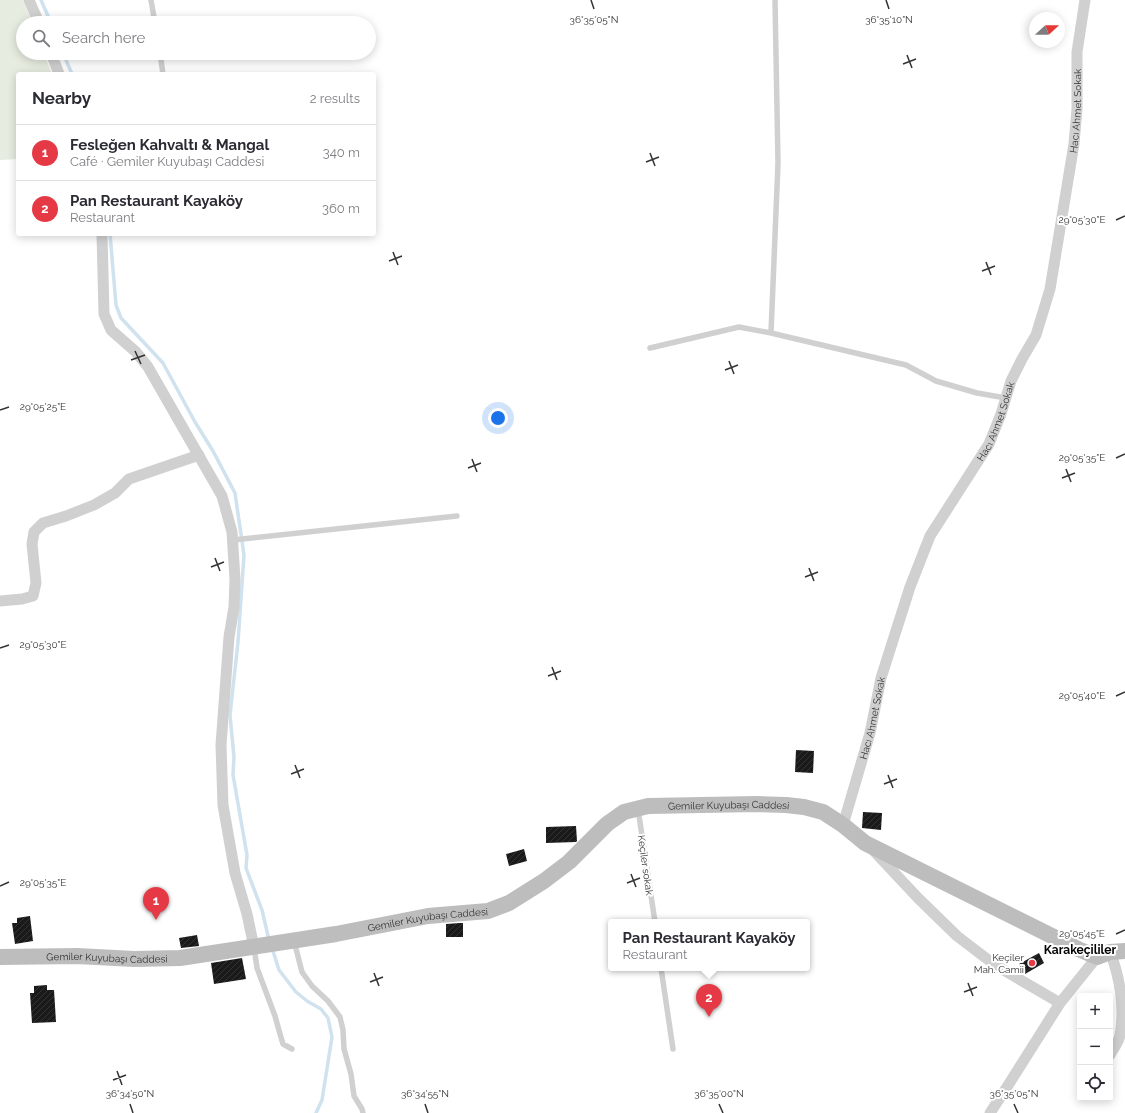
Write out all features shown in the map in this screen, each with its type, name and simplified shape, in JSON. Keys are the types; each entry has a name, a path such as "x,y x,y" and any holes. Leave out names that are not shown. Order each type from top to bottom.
{"street":[{"path":"29,0 36,16"},
{"name":"Hacı Ahmet Sokak","path":"843,825 870,733 882,678 910,587 930,536 989,444 1001,414 1011,381 1036,335 1050,289 1074,144 1077,109 1077,52 1084,15 1085,0"},
{"path":"54,60 58,72"},
{"path":"102,236 104,314 111,330 136,352 148,367 199,455 222,496 234,539 234,607 229,637 220,745 223,805 235,873 256,946"},
{"path":"0,601 22,599 33,596 36,583 32,544 34,532 43,522 66,516 94,505 115,493 129,480 199,455"},
{"name":"Gemiler Kuyubaşı Caddesi","path":"0,957 77,956 134,959 180,958 336,934 428,916 488,911 523,895 544,881 568,862 607,824 624,812 648,806 757,804 786,805 822,812 843,825"},
{"path":"843,825 865,843 957,936 995,965 1060,1003"},
{"path":"865,843 1078,949 1110,953"},
{"path":"990,1113 1060,1003 1110,953"},
{"path":"1110,953 1117,969 1123,1005 1120,1036 1113,1049"}],"lane":[{"path":"151,0 154,16"},
{"path":"771,333 778,163 775,0"},
{"path":"161,60 163,72"},
{"path":"650,348 739,327 771,333 906,365 936,381 977,393 1006,398"},
{"path":"234,539 457,516"},
{"name":"Keçiler sokak","path":"638,808 655,919"},
{"path":"286,942 302,972 312,986 328,1001 340,1018 343,1030 344,1049 351,1074 354,1096 363,1113"},
{"path":"256,946 257,968 275,1016 283,1044 292,1049"},
{"path":"661,971 673,1049"}],"shaded area":[{"path":"0,0 23,0 29,16 16,16 16,60 47,60 51,72 16,72 16,159 0,160"}],"building":[{"path":"796,750 814,751 813,773 795,772"},
{"path":"863,812 882,813 881,830 862,828"},
{"path":"576,826 576,842 546,843 546,827"},
{"path":"524,849 527,861 509,866 506,854"},
{"path":"30,916 33,941 15,944 12,923 17,923 17,918"},
{"path":"463,923 463,937 446,937 446,924"},
{"path":"197,935 199,946 181,948 179,938"},
{"name":"Keçiler Mah. Camii","path":"1039,953 1044,963 1025,974 1019,964"},
{"path":"242,958 246,979 214,984 211,963"},
{"path":"47,985 47,990 54,990 56,1022 32,1023 30,993 34,993 34,986"}],"waterway":[{"path":"41,0 48,16"},
{"path":"66,60 71,72"},
{"path":"110,236 116,305 121,318 163,363 235,493 244,555 238,642 230,715 234,757 233,775 247,855 246,868 262,910 269,940"},
{"path":"272,948 279,970 296,992 307,1001 321,1009 328,1018 332,1037 322,1100 316,1113"}],"place":[{"name":"Fesleğen Kahvaltı & Mangal","path":"156,920"},
{"name":"Keçiler Mah. Camii","path":"1032,963"},
{"name":"Pan Restaurant Kayaköy","path":"709,1017"}],"district":[{"name":"Karakeçililer","path":"1080,950"}]}
